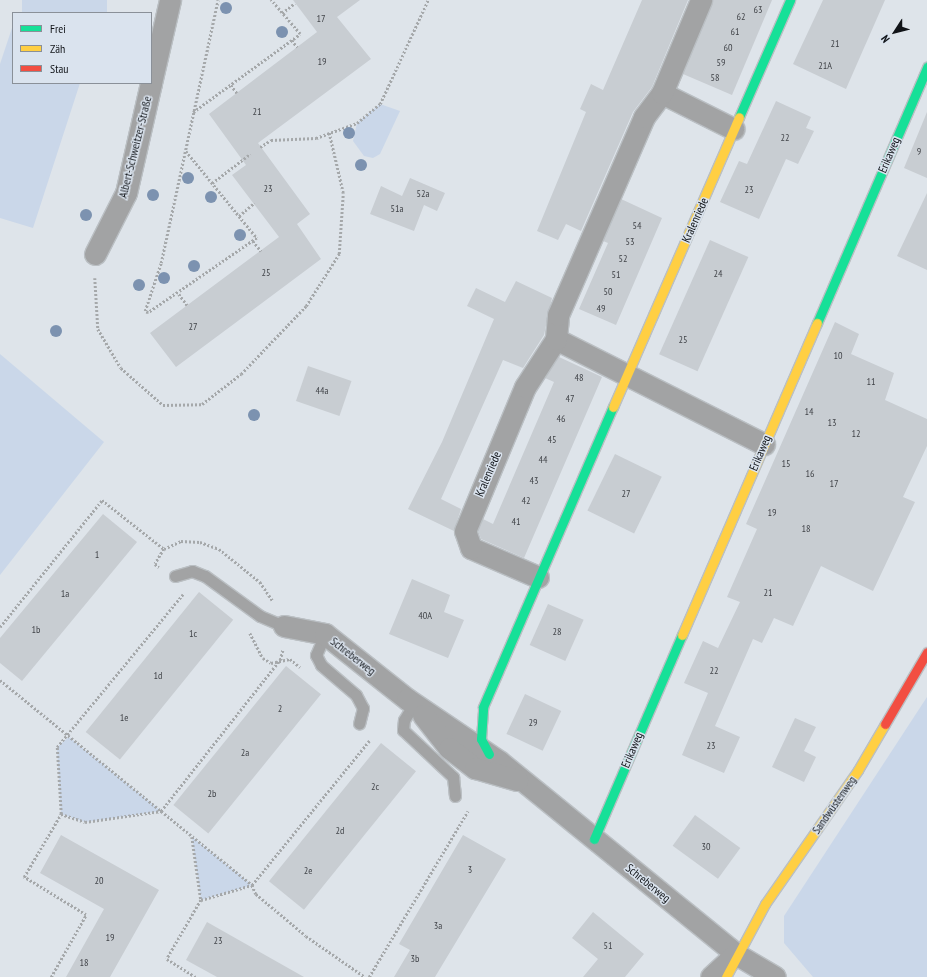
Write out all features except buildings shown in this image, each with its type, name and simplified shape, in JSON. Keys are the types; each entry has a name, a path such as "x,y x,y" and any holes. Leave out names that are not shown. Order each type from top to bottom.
{"street":[{"name":"Albert-Schweitzer-Straße","path":"152,79 170,0"},
{"name":"Kralenriede","path":"538,577 472,548 465,532 524,387 556,339 558,315 644,117 662,93 701,0"},
{"name":"Kralenriede","path":"489,754 481,738 483,707 538,577 790,0"},
{"name":"Erikaweg","path":"594,839 927,67"},
{"name":"Albert-Schweitzer-Straße","path":"95,254 126,194 151,84"},
{"path":"662,93 734,129"},
{"path":"556,339 626,377 764,444"},
{"name":"Schreberweg","path":"284,626 324,634 414,704 489,754 736,954 775,977"},
{"name":"Sandwüstenweg","path":"726,977 736,954 765,904 858,770 927,652"},
{"name":"Schreberweg","path":"414,704 449,748 475,768 524,782"},
{"path":"711,977 736,954"}],"lane":[{"path":"170,574 192,571 205,576 260,616 284,626"},
{"path":"324,634 316,655 321,664 356,695 363,708 359,724"},
{"path":"414,704 404,720 403,730 453,777 455,796"}],"path":[{"path":"186,151 256,238 155,312 145,311 161,263 218,0"},
{"path":"193,112 300,34 271,0"},
{"path":"260,146 271,140 316,138 357,123 380,104 428,0"},
{"path":"282,13 295,3"},
{"path":"292,40 298,47"},
{"path":"231,85 237,93"},
{"path":"95,254 98,330 122,368 163,405 202,404 241,374 306,306 339,254 343,193 329,133"},
{"path":"212,183 250,154"},
{"path":"239,216 254,203"},
{"path":"253,241 260,251"},
{"path":"179,294 187,305"},
{"path":"0,627 102,500 164,549"},
{"path":"61,814 85,822 161,811 280,660 284,626 260,582 219,549 200,542 181,542 164,549 155,564 170,574"},
{"path":"51,977 86,915 24,877 61,814 57,747 69,737 187,589"},
{"path":"248,627 264,658 271,662 290,659 302,669"},
{"path":"0,680 252,885 256,894 306,936 365,977"},
{"path":"201,900 252,885 372,736"},
{"path":"369,977 468,810 462,806"},
{"path":"192,837 201,900 167,959 196,977"}],"shaded area":[{"path":"22,0 107,0 107,12 22,12"},
{"path":"12,28 12,84 80,84 33,228 0,218 0,64"},
{"path":"380,104 400,111 380,154 373,158 364,156 353,141 357,123"},
{"path":"0,354 104,442 0,575"},
{"path":"927,697 927,977 813,977 784,943 784,916"},
{"path":"69,737 161,811 85,822 61,814 57,747"},
{"path":"192,837 252,885 201,900"}],"traffic: fast":[{"path":"739,117 790,0"},
{"path":"817,323 927,67"},
{"path":"489,754 481,739 483,707 613,407"},
{"path":"594,839 682,635"}],"traffic: slow":[{"path":"613,407 739,117"},
{"path":"682,635 817,323"},
{"path":"726,977 765,904 858,770 885,724"}],"traffic: jam":[{"path":"885,724 927,652"}]}
